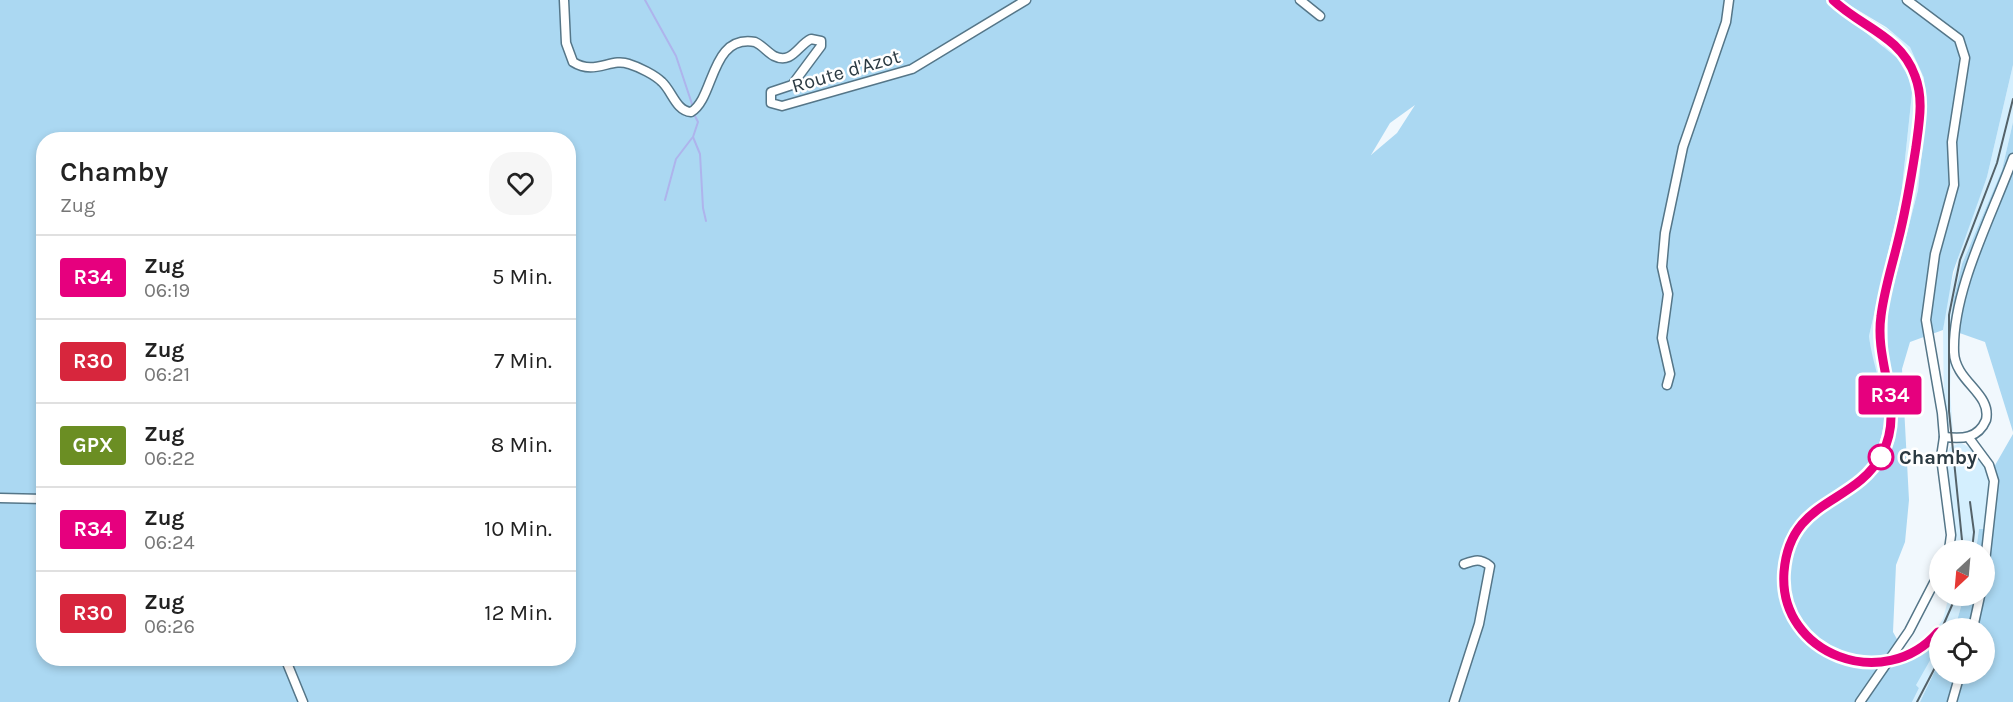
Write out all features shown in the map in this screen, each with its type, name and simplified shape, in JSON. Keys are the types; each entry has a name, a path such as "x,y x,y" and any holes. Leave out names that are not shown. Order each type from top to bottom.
{"street":[{"name":"Route d'Azot","path":"564,0 566,43 573,62 584,68 630,64 660,80 687,112 698,108 712,71 721,57 741,42 754,42 772,55 783,58 794,55 807,40 815,38 820,41 817,52 792,85 771,92 771,103 782,106 912,69 1026,0"},
{"path":"1300,0 1320,16"},
{"path":"1667,385 1670,374 1662,338 1668,294 1662,267 1665,233 1680,157 1726,22 1730,0"},
{"path":"1907,0 1959,39 1965,58 1952,142 1954,185 1935,254 1926,313 1927,330 1941,400 1944,437 1941,457 1951,529 1949,540"},
{"path":"1944,437 1969,438 1984,425 1987,408 1958,369 1955,342 1970,265 2013,158"},
{"path":"1969,438 1989,465 1994,481 1987,540"},
{"path":"0,498 36,499"},
{"path":"1454,702 1479,624 1490,566 1483,560 1464,564"},
{"path":"1860,702 1909,631 1929,592"},
{"path":"288,666 303,702"},
{"path":"1952,702 1957,684"}],"shaded area":[{"path":"0,0 1826,0 1897,58 1908,76 1912,93 1901,197 1869,336 1884,405 1882,434 1877,449 1887,455 1894,443 1899,410 1888,361 1888,307 1918,190 1925,120 1924,78 1910,47 1886,27 1841,0 2013,0 2013,65 1987,177 1953,272 1943,330 1910,342 1902,369 1909,500 1905,542 1896,565 1893,632 1908,659 1929,647 1929,662 1916,685 1919,688 1912,702 0,702","holes":["1415,105 1397,133 1371,155 1390,123"]},
{"path":"1826,0 1841,0 1901,38 1911,47 1924,78 1925,120 1918,190 1888,307 1888,361 1899,410 1894,443 1888,455 1877,449 1882,438 1886,407 1872,359 1869,336 1901,197 1912,93 1880,41"},
{"path":"2013,65 2013,122 2002,170 1962,264 1953,301 1950,392 1953,432 1947,424 1944,412 1943,330 1947,299 1964,237 1987,177"},
{"path":"2013,122 2013,432 1985,342 1951,330 1953,301 1962,264 2002,170"},
{"path":"2013,434 2013,702 1920,702 1929,683 1995,684 1995,618 1958,618 1961,606 1995,606 1995,540 1977,540 1979,529 1985,529 1990,474"},
{"path":"1961,443 1976,451 1990,474 1985,529 1979,529 1977,540 1954,540 1946,456 1950,447"},
{"path":"1946,606 1961,606 1958,618 1943,618"},
{"path":"1929,637 1929,683 1920,702 1912,702 1919,688 1916,685 1925,650 1908,659 1904,652"}],"waterway":[{"path":"645,0 676,56 693,107"},
{"path":"695,116 698,122 693,137 700,154 703,208 706,221"},
{"path":"665,200 676,159 692,138"}],"railway":[{"path":"1834,0 1900,51 1909,62 1915,76 1920,103 1913,169 1881,313 1881,348 1890,417 1889,434 1883,451"},
{"path":"1962,540 1949,411 1949,315 1960,260 1997,163 2013,99"},
{"path":"1970,502 1973,540"},
{"path":"1946,618 1952,606"},
{"path":"1907,657 1929,642"},
{"path":"1917,702 1929,679"}],"train":[{"name":"R34","path":"1833,0 1847,12 1889,39 1903,54 1917,81 1920,114 1904,218 1880,320 1881,353 1891,402 1890,434 1875,466 1854,485 1816,509 1796,531 1785,565 1785,591 1794,616 1808,636 1825,650 1850,661 1873,663 1895,661 1910,655 1929,642"}],"place":[{"name":"Chamby","path":"1881,457"}]}
